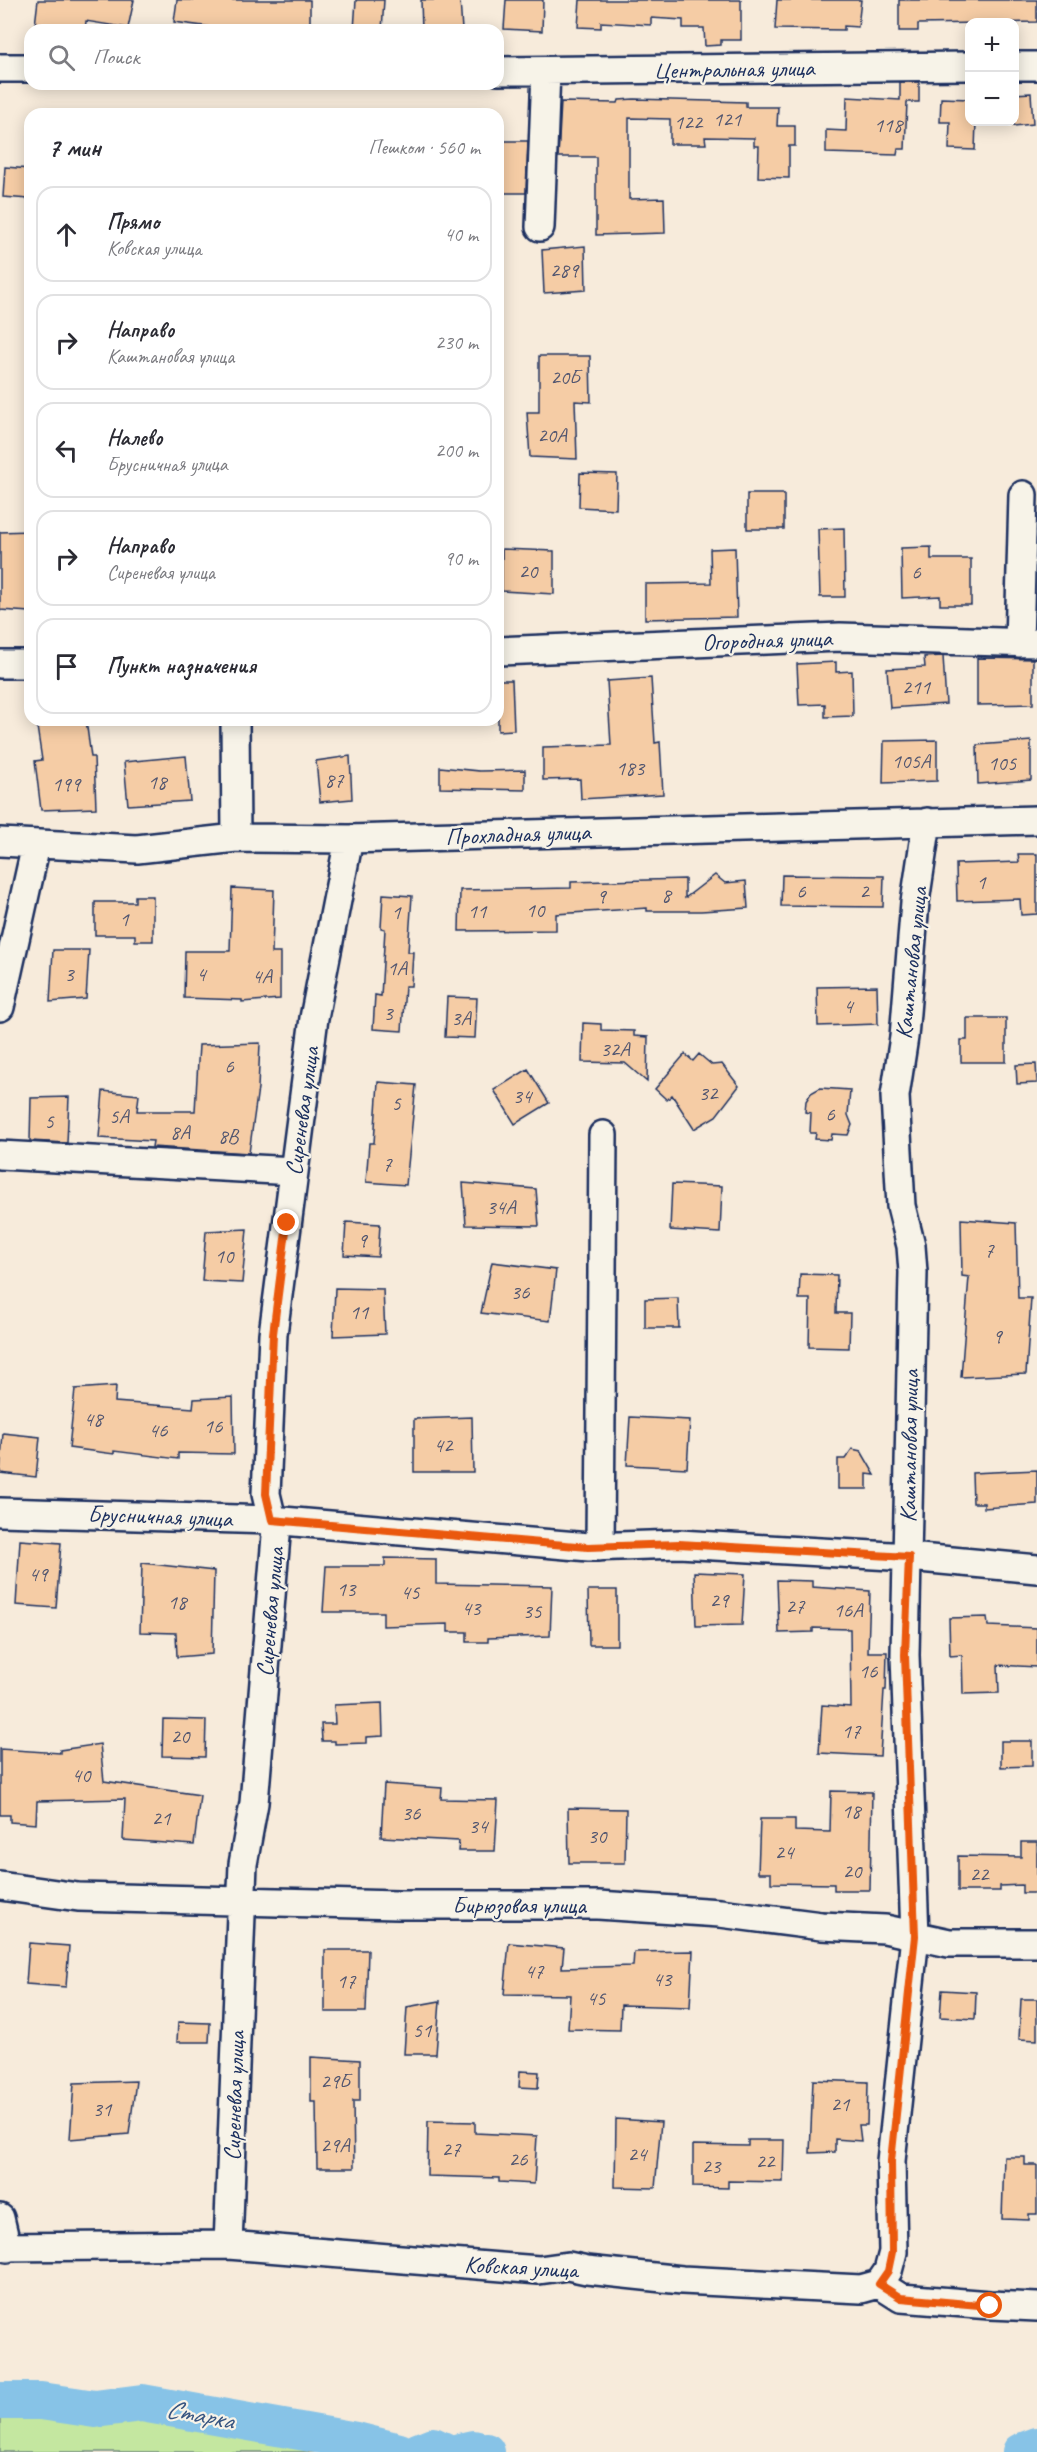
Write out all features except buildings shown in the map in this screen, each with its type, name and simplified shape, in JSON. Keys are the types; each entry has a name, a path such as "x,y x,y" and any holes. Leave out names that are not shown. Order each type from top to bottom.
{"street":[{"name":"Центральная улица","path":"504,71 965,66"},
{"path":"1019,66 1037,66"},
{"path":"0,68 24,68"},
{"path":"540,228 546,71"},
{"path":"1023,495 1028,643"},
{"name":"Огородная улица","path":"504,651 840,637 1028,643"},
{"path":"0,664 24,664"},
{"path":"235,726 236,838"},
{"name":"Прохладная улица","path":"0,842 137,849 236,838 350,839 1037,820"},
{"name":"Каштановая улица","path":"879,2284 888,2271 892,2252 891,2161 915,1936 905,1655 909,1557 907,1533 913,1272 911,1246 901,1206 895,1096 904,1037 915,902 927,822"},
{"name":"Сиреневая улица","path":"228,2246 243,1864 254,1803 276,1536 266,1494 273,1334 314,1018 350,839"},
{"path":"0,1007 36,845"},
{"path":"600,1546 603,1135"},
{"path":"0,1155 294,1171"},
{"name":"Брусничная улица","path":"0,1512 272,1520 600,1546 679,1544 909,1557 1037,1569"},
{"name":"Бирюзовая улица","path":"0,1886 78,1897 398,1905 597,1905 720,1913 821,1926 885,1929 949,1942 1037,1943"},
{"path":"0,2218 4,2247"},
{"name":"Ковская улица","path":"4,2247 228,2246 539,2270 568,2266 681,2280 861,2289 879,2284"},
{"path":"879,2284 901,2298 990,2306 1037,2307"}],"green space":[{"path":"42,2407 92,2415 153,2420 328,2452 0,2452 0,2408"}],"waterway":[{"name":"Старка","path":"0,2401 41,2401 95,2409 142,2403 356,2441 399,2452"},
{"name":"Старка","path":"418,2452 433,2446 446,2452"},
{"name":"Старка","path":"1021,2452 1037,2446"},
{"name":"Старка","path":"459,2452 473,2449 486,2452"}],"route":[{"path":"287,1223 273,1334 266,1494 272,1520 588,1547 679,1544 909,1557 905,1655 915,1936 891,2161 892,2252 888,2271 879,2284 901,2298 990,2306"}]}
